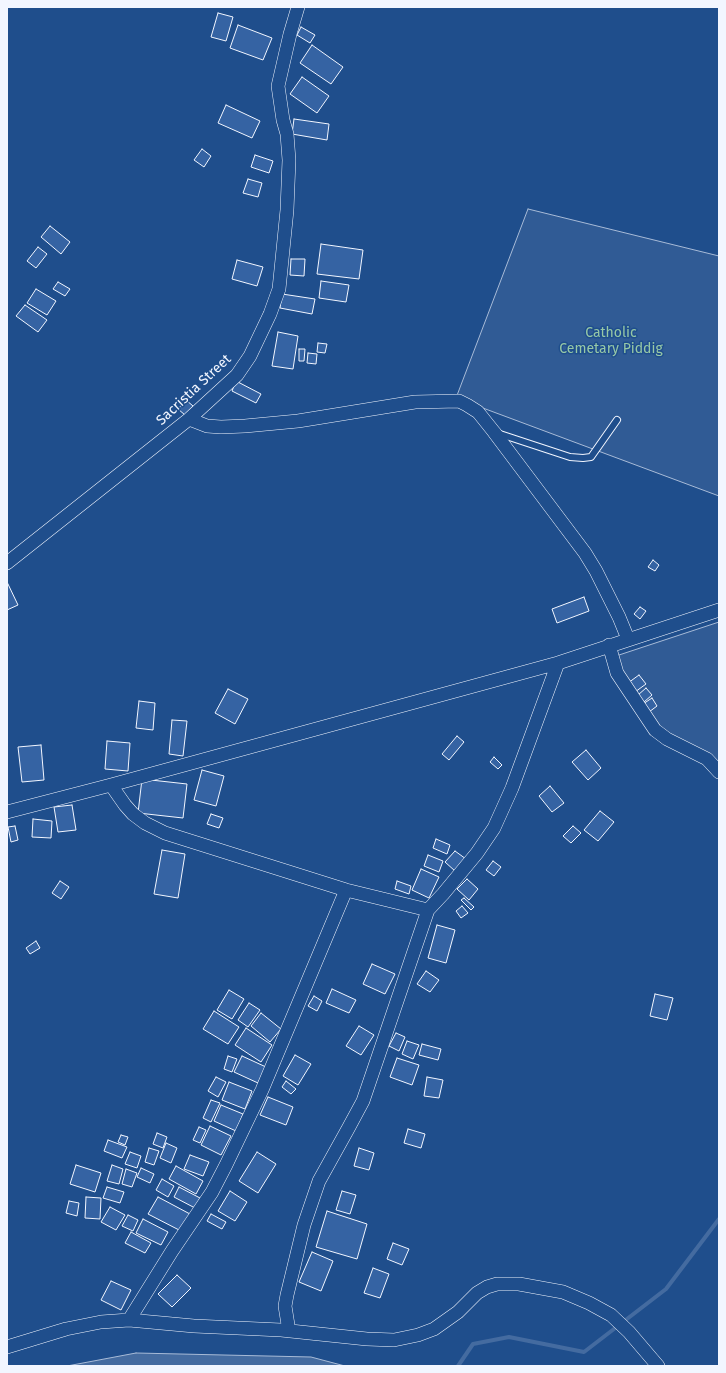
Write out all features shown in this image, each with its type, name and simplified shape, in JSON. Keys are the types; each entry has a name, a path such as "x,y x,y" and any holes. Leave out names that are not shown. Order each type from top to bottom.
{"street":[{"name":"Sacristia Street","path":"7,563 189,419 237,375 244,366 270,314 279,289 287,210 289,160 287,134 283,120 278,86 298,7"},
{"path":"189,419 206,426 245,426 298,421 415,402 459,401 478,412 585,553 596,571 619,617 628,639"},
{"path":"7,812 558,663 719,610"},
{"path":"609,645 617,673 655,730 668,739 707,759 719,772"},
{"path":"289,1331 285,1306 304,1225 319,1181 363,1101 428,910 477,854 494,828 512,788 558,663"},
{"path":"111,785 133,814 145,823 165,833 346,890 428,910"},
{"path":"129,1320 172,1250 212,1192 226,1165 262,1090 346,890"},
{"path":"7,1347 66,1329 101,1322 129,1320 394,1340 418,1335 434,1329 458,1312 477,1293 486,1287 497,1284 519,1284 563,1292 589,1303 611,1316 629,1332 658,1366"}],"lane":[{"path":"494,432 570,457 583,458 591,457 616,420"}],"shaded area":[{"name":"Catholic Cemetary Piddig","path":"528,209 719,256 719,496 456,398"},
{"path":"719,622 719,766 659,730 627,686 616,656"},
{"path":"136,1353 311,1357 345,1366 67,1366"}],"building":[{"path":"218,13 233,17 226,41 211,37"},
{"path":"238,25 272,38 263,60 230,48"},
{"path":"301,27 315,35 310,43 297,35"},
{"path":"312,45 343,67 331,84 300,63"},
{"path":"302,77 329,96 317,113 290,94"},
{"path":"226,105 260,121 252,138 218,123"},
{"path":"294,119 329,124 327,140 292,134"},
{"path":"202,149 211,156 204,167 194,160"},
{"path":"255,155 273,161 269,173 251,167"},
{"path":"248,179 262,183 258,197 243,193"},
{"path":"50,226 70,242 61,254 41,237"},
{"path":"321,244 363,250 359,279 317,274"},
{"path":"38,247 47,254 36,268 27,261"},
{"path":"291,259 305,259 304,276 290,275"},
{"path":"237,260 263,267 257,286 232,279"},
{"path":"321,281 349,285 346,302 319,298"},
{"path":"58,282 70,289 65,296 53,289"},
{"path":"36,289 56,301 47,315 27,303"},
{"path":"282,294 315,299 312,314 280,308"},
{"path":"25,305 47,320 38,332 16,316"},
{"path":"278,332 298,336 293,369 272,366"},
{"path":"318,343 327,344 325,353 317,352"},
{"path":"299,349 305,349 304,361 299,361"},
{"path":"308,353 317,354 316,364 307,363"},
{"path":"236,381 261,394 256,403 232,391"},
{"path":"186,400 193,406 185,415 178,409"},
{"path":"653,560 659,565 655,571 648,567"},
{"path":"7,582 18,605 7,610"},
{"path":"584,597 589,611 557,623 552,609"},
{"path":"640,607 646,611 640,619 634,614"},
{"path":"639,675 646,684 635,692 628,683"},
{"path":"646,688 652,695 644,702 638,695"},
{"path":"228,689 248,699 235,724 215,713"},
{"path":"652,698 657,706 649,712 643,704"},
{"path":"139,701 155,703 153,730 136,728"},
{"path":"172,720 187,721 183,756 169,754"},
{"path":"457,736 464,742 449,760 442,754"},
{"path":"107,741 130,743 128,771 105,769"},
{"path":"41,745 44,780 22,782 18,747"},
{"path":"586,750 601,768 588,780 572,762"},
{"path":"494,757 502,765 498,769 490,762"},
{"path":"202,770 224,776 216,806 194,800"},
{"path":"142,779 187,784 183,818 138,813"},
{"path":"550,786 564,803 552,812 539,796"},
{"path":"72,805 76,830 58,832 54,807"},
{"path":"600,811 614,822 598,841 584,830"},
{"path":"211,814 223,818 219,828 207,824"},
{"path":"33,819 52,821 51,838 32,837"},
{"path":"15,826 18,840 11,842 8,827"},
{"path":"573,826 581,833 571,843 563,836"},
{"path":"436,839 450,845 447,854 433,848"},
{"path":"162,850 185,854 178,898 154,894"},
{"path":"455,851 466,859 455,871 445,862"},
{"path":"428,855 443,861 439,872 424,866"},
{"path":"493,861 501,867 494,876 486,870"},
{"path":"421,869 439,877 429,898 412,890"},
{"path":"467,879 478,889 469,900 457,889"},
{"path":"60,881 69,887 61,899 52,893"},
{"path":"397,881 411,886 409,894 395,889"},
{"path":"464,898 474,907 471,910 461,900"},
{"path":"462,906 468,913 461,918 456,911"},
{"path":"437,925 455,930 446,963 428,958"},
{"path":"36,941 40,948 30,954 26,948"},
{"path":"372,964 395,974 385,994 363,984"},
{"path":"426,971 439,980 430,992 417,984"},
{"path":"332,989 356,1000 349,1013 326,1003"},
{"path":"229,990 244,999 232,1019 217,1010"},
{"path":"655,994 673,998 667,1020 650,1016"},
{"path":"314,996 322,1001 317,1011 308,1006"},
{"path":"249,1003 260,1010 248,1027 238,1020"},
{"path":"214,1011 239,1027 228,1044 203,1029"},
{"path":"261,1013 281,1029 270,1042 251,1026"},
{"path":"359,1026 374,1035 361,1055 346,1046"},
{"path":"246,1028 272,1045 261,1062 235,1045"},
{"path":"396,1033 405,1037 399,1051 389,1046"},
{"path":"407,1041 419,1045 413,1059 402,1054"},
{"path":"422,1044 441,1049 438,1060 419,1055"},
{"path":"295,1055 311,1064 298,1085 283,1076"},
{"path":"228,1056 237,1059 232,1072 224,1069"},
{"path":"242,1056 266,1067 258,1083 234,1072"},
{"path":"397,1058 419,1065 412,1085 390,1077"},
{"path":"216,1077 226,1082 218,1097 208,1091"},
{"path":"427,1077 443,1080 439,1098 424,1096"},
{"path":"286,1081 296,1089 291,1094 282,1087"},
{"path":"229,1082 252,1091 245,1109 222,1100"},
{"path":"268,1097 293,1107 286,1125 260,1115"},
{"path":"211,1100 220,1103 211,1122 203,1118"},
{"path":"221,1105 243,1114 236,1131 214,1121"},
{"path":"210,1126 231,1136 221,1155 201,1145"},
{"path":"199,1127 206,1130 200,1143 193,1140"},
{"path":"408,1129 425,1134 421,1148 404,1143"},
{"path":"157,1133 167,1137 163,1148 153,1144"},
{"path":"121,1135 128,1137 125,1145 118,1142"},
{"path":"108,1140 127,1147 122,1158 104,1151"},
{"path":"166,1143 177,1148 171,1163 160,1158"},
{"path":"149,1148 159,1151 154,1165 145,1162"},
{"path":"359,1148 374,1153 369,1170 354,1166"},
{"path":"130,1152 141,1156 137,1168 125,1164"},
{"path":"257,1152 276,1164 258,1193 239,1181"},
{"path":"190,1155 209,1162 203,1176 184,1169"},
{"path":"76,1165 101,1173 95,1192 70,1184"},
{"path":"112,1165 123,1169 119,1184 107,1181"},
{"path":"176,1166 203,1181 196,1194 169,1179"},
{"path":"141,1168 154,1174 150,1183 137,1177"},
{"path":"126,1169 137,1173 132,1187 122,1184"},
{"path":"162,1179 174,1186 168,1197 156,1190"},
{"path":"107,1187 124,1192 120,1203 103,1198"},
{"path":"179,1187 200,1198 195,1208 174,1197"},
{"path":"230,1191 247,1202 235,1221 218,1211"},
{"path":"342,1191 356,1195 350,1214 336,1210"},
{"path":"86,1197 101,1198 100,1219 85,1218"},
{"path":"158,1197 190,1214 181,1231 148,1214"},
{"path":"69,1201 79,1203 77,1216 66,1213"},
{"path":"110,1207 125,1215 116,1230 101,1222"},
{"path":"327,1211 367,1224 357,1259 316,1247"},
{"path":"211,1214 226,1222 222,1229 207,1221"},
{"path":"128,1215 138,1220 133,1231 122,1226"},
{"path":"143,1219 168,1232 161,1245 136,1233"},
{"path":"131,1232 151,1243 145,1253 125,1243"},
{"path":"393,1243 409,1249 402,1265 387,1259"},
{"path":"312,1252 333,1261 321,1291 299,1282"},
{"path":"373,1268 389,1274 380,1298 364,1293"},
{"path":"177,1275 191,1288 172,1307 158,1294"},
{"path":"111,1281 131,1290 121,1310 101,1300"}],"waterway":[{"path":"458,1366 473,1344 509,1337 584,1352 666,1289 719,1219"}]}
